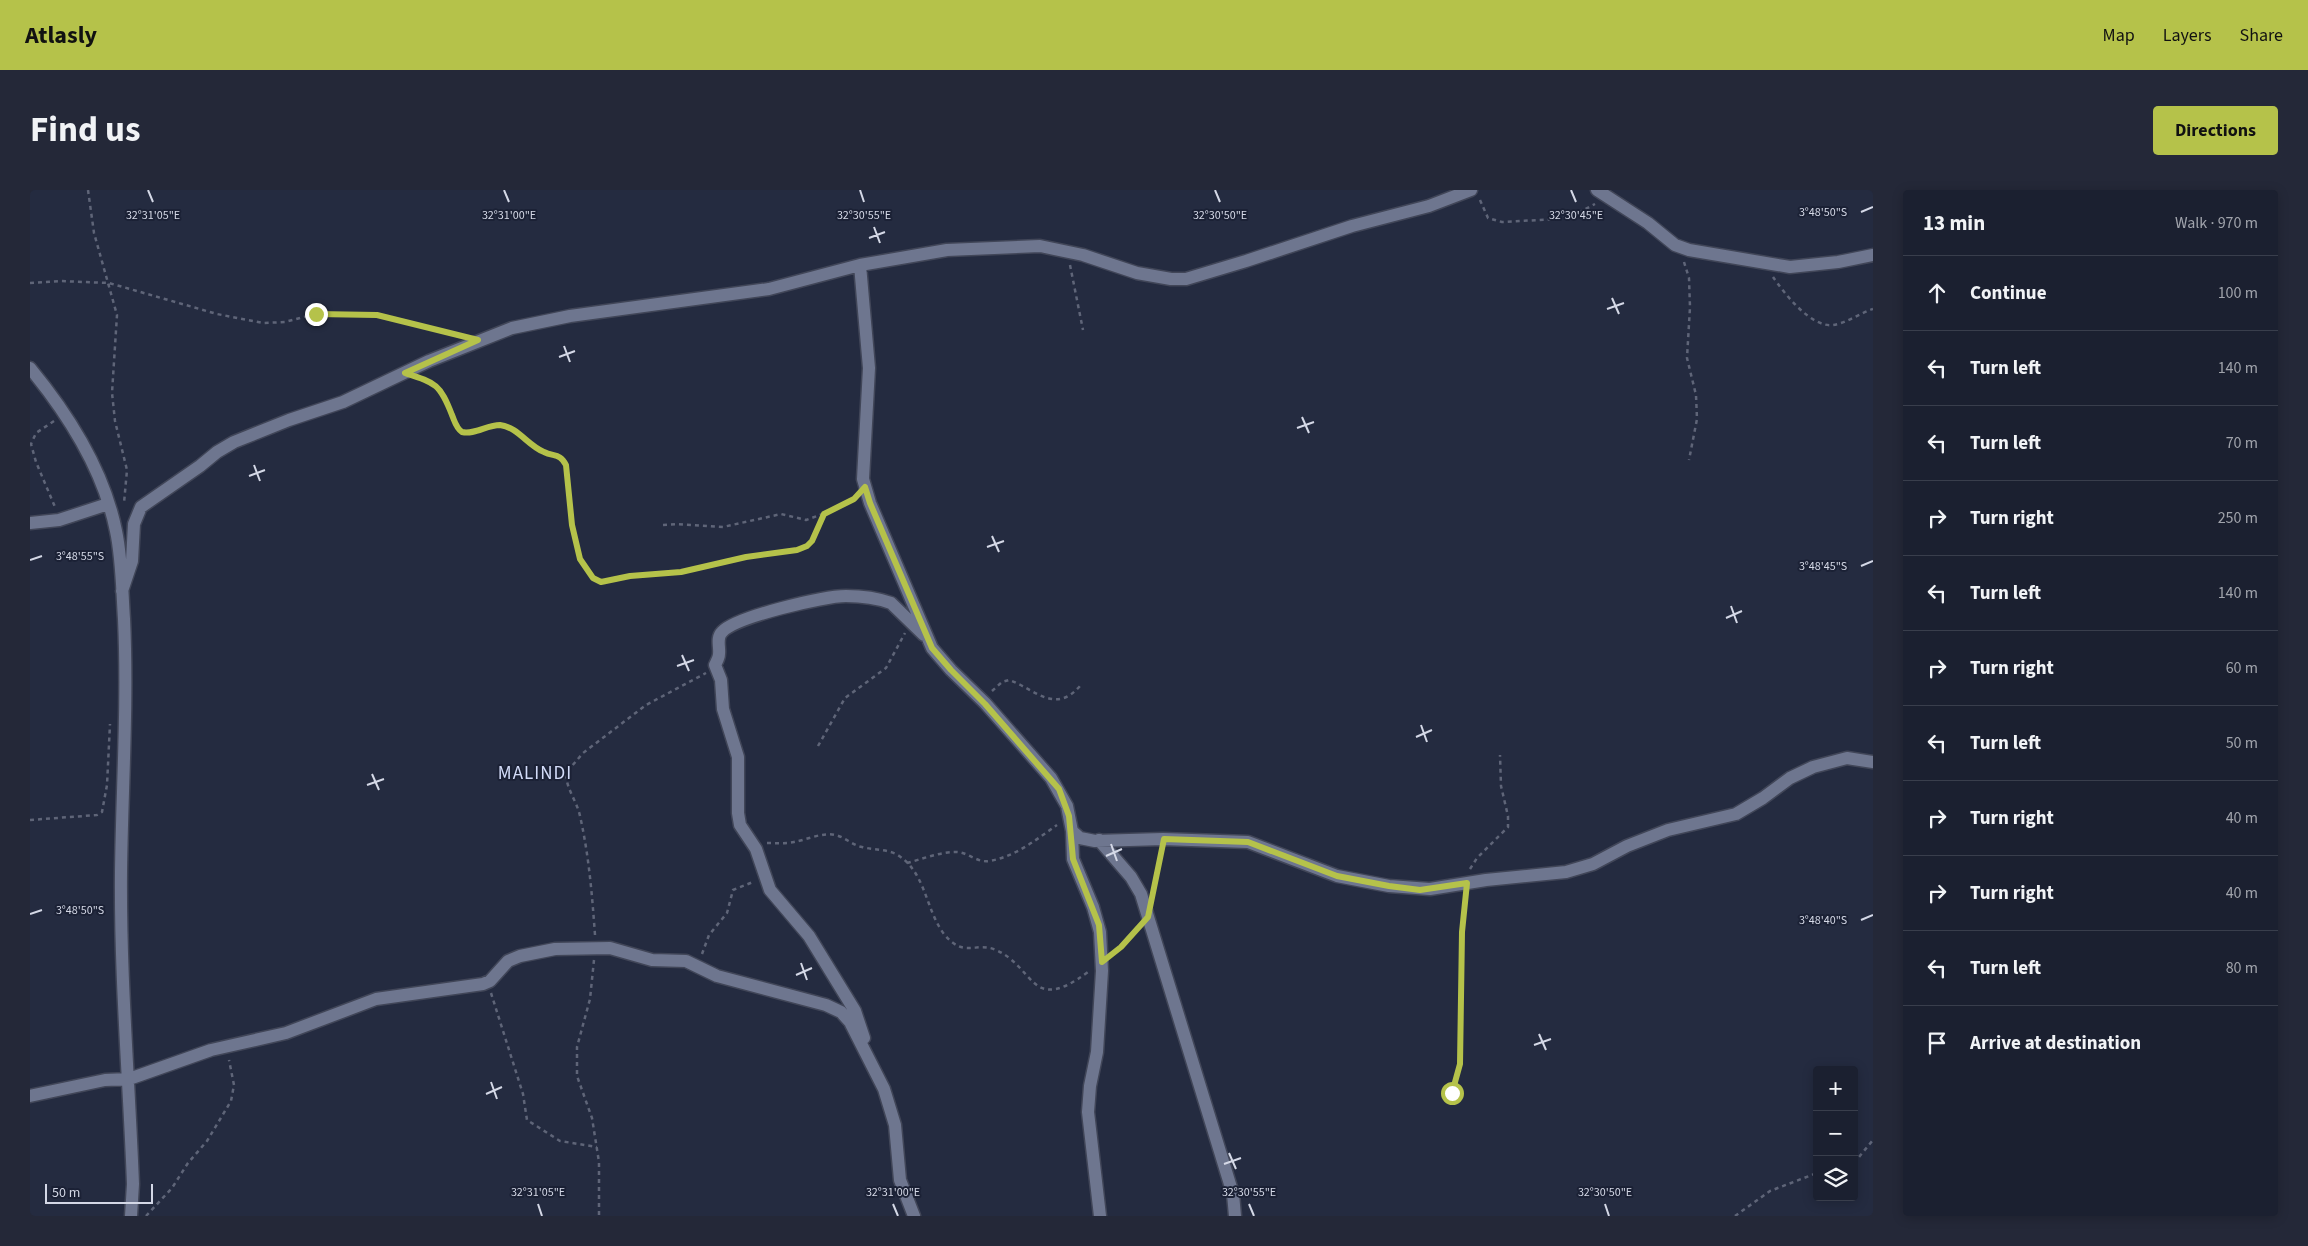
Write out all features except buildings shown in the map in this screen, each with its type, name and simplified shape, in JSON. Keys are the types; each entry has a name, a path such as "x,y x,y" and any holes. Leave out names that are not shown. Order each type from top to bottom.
{"street":[{"path":"1598,190 1679,247 1738,256 1790,267 1809,266 1873,255"},
{"path":"122,591 132,561 134,524 141,508 234,442 289,420 343,402 478,340 512,328 570,316 768,289 860,265 915,254 994,247 1040,246 1069,252 1136,273 1171,279 1186,278 1246,261 1352,226 1474,192"},
{"path":"860,265 869,368 863,479 870,503 932,648 951,670 984,702 1051,778 1065,800 1072,831 1073,859 1099,925 1102,962 1097,1052 1090,1086 1088,1112 1100,1216"},
{"path":"30,368 67,415 106,498 116,531 122,591 126,707 122,811 122,923 133,1184 131,1216"},
{"path":"30,524 59,520 106,498"},
{"path":"863,1050 864,1039 855,1011 809,936 770,890 753,844 739,821 738,757 723,709 721,680 716,666 720,654 719,638 728,627 766,614 819,599 845,596 884,601 897,608 926,636"},
{"path":"1072,831 1080,838 1099,840 1164,839 1248,842 1337,876 1420,890 1467,883 1553,875 1583,867 1668,830 1736,814 1763,798 1790,778 1814,766 1847,758 1873,762"},
{"path":"1099,840 1132,877 1141,894 1233,1194 1235,1216"},
{"path":"30,1096 105,1080 128,1079 189,1057 286,1033 376,999 487,983 508,962 520,956 555,949 596,947 621,950 652,960 686,960 717,976 836,1008 850,1022 884,1089 893,1112 896,1125 898,1171 914,1216"}],"path":[{"path":"88,190 94,233 118,322 113,360 112,393 115,421 127,470 124,503"},
{"path":"1474,192 1488,218 1502,222 1572,216 1593,205 1614,200"},
{"path":"1679,247 1688,278 1690,317 1687,358 1696,395 1697,419 1689,460"},
{"path":"1069,252 1071,275 1083,330"},
{"path":"1764,263 1786,295 1817,322 1830,326 1839,324 1873,309"},
{"path":"30,283 60,281 109,283 245,320 274,324 311,315 377,315 478,340"},
{"path":"405,373 436,385 448,404 455,424 462,432 493,426 508,427 538,449 563,458 566,465 572,525 580,559 593,578 601,582 630,576 681,572 746,557 797,550 807,546 812,541 824,514"},
{"path":"59,520 31,444 36,433 67,415"},
{"path":"663,525 723,527 781,514 806,520 824,514 854,499 865,487"},
{"path":"106,498 124,503 146,503"},
{"path":"818,746 845,698 879,675 886,668 911,622"},
{"path":"599,1216 599,1162 592,1118 577,1076 576,1061 577,1047 590,999 596,947 591,870 579,812 566,781 566,773 583,753 646,705 716,666"},
{"path":"984,702 999,684 1009,680 1046,698 1070,696 1080,686"},
{"path":"30,820 97,815 102,812 107,785 108,748 112,717"},
{"path":"1448,1103 1460,1064 1462,932 1467,883 1473,863 1508,827 1508,816 1501,786 1500,755"},
{"path":"907,863 956,852 966,854 982,862 991,861 1031,844 1069,816"},
{"path":"753,844 792,843 833,834 858,846 892,852 907,863 919,878 936,922 951,941 965,948 994,949 1001,952 1037,986 1046,989 1056,988 1084,975 1121,947 1148,917"},
{"path":"1154,895 1164,839"},
{"path":"686,960 696,959 703,953 709,935 727,913 733,890 757,880 762,872"},
{"path":"487,983 523,1094 526,1120 560,1141 596,1147"},
{"path":"146,1216 172,1188 188,1163 208,1140 231,1100 234,1085 228,1046"},
{"path":"1858,1158 1873,1140"},
{"path":"1736,1216 1770,1191 1813,1175"}],"district":[{"name":"MALINDI","path":"535,772"}],"route":[{"path":"316,314 377,315 403,323 478,340 405,373 430,381 436,385 448,404 459,431 464,433 493,426 508,427 542,452 556,454 563,458 569,483 572,525 580,559 593,578 601,582 646,574 664,575 746,557 797,550 807,546 812,541 824,514 854,499 865,487 882,532 932,648 985,704 1059,789 1067,806 1072,831 1073,859 1099,925 1102,962 1121,947 1148,917 1164,839 1248,842 1276,851 1337,876 1389,886 1420,890 1467,883 1462,932 1460,1064 1452,1093"}]}
